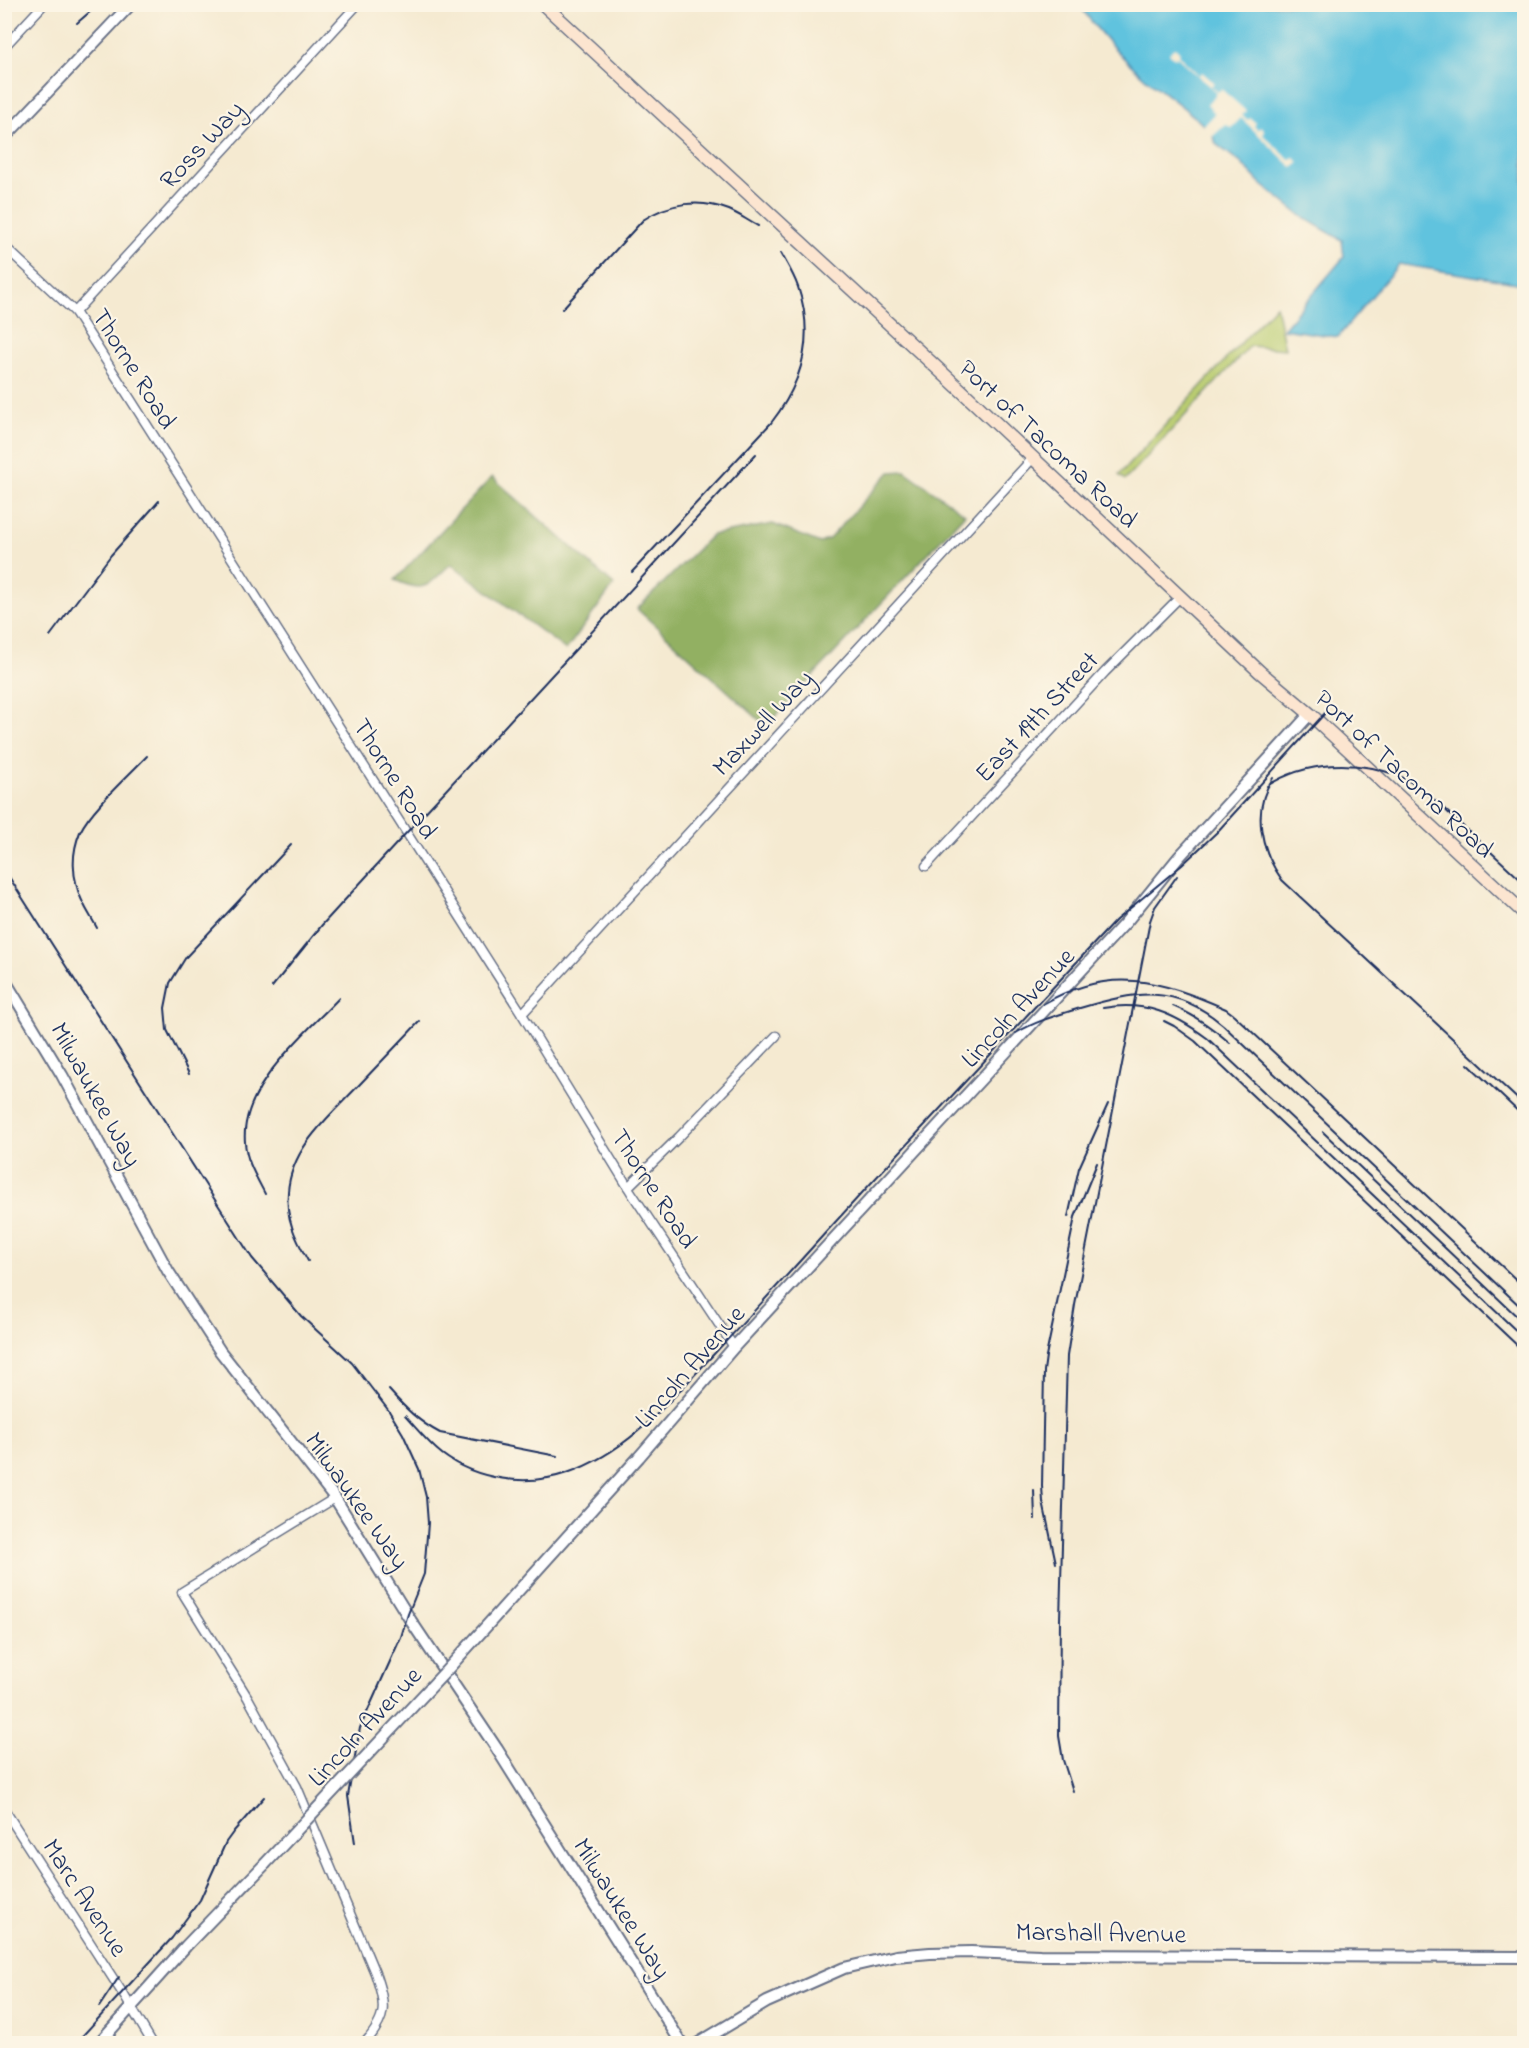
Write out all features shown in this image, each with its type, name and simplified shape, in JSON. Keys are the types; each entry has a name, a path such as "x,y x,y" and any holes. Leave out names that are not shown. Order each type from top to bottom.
{"main road":[{"name":"Port of Tacoma Road","path":"543,4 1033,458 1260,672 1310,714 1524,913"}],"street":[{"path":"4,47 44,4"},
{"path":"4,138 131,4"},
{"name":"Ross Way","path":"75,312 358,4"},
{"name":"Thorne Road","path":"4,246 75,312 522,1014 628,1186 734,1347"},
{"name":"Maxwell Way","path":"522,1014 1033,458"},
{"name":"East 19th Street","path":"926,866 1105,672 1180,597"},
{"name":"Lincoln Avenue","path":"98,2043 446,1671 639,1457 734,1347 1126,922 1179,857 1310,714"},
{"name":"Milwaukee Way","path":"4,979 62,1075 168,1271 226,1359 334,1498 411,1621 497,1749 682,2043"},
{"path":"628,1186 679,1137 776,1036"},
{"path":"334,1498 182,1592 248,1698 297,1787 375,1973 382,1994 381,2023 364,2043"},
{"name":"Marc Avenue","path":"4,1809 153,2043"},
{"name":"Marshall Avenue","path":"697,2043 790,1991 844,1968 896,1956 971,1952 1040,1955 1524,1957"}],"green space":[{"path":"1276,305 1285,349 1250,346 1125,480 1119,475"},
{"path":"905,471 965,514 766,726 637,609 712,535 773,524 820,543 829,539 890,472"},
{"path":"492,477 614,585 566,650 451,564 432,582 421,587 414,587 395,580"}],"water":[{"path":"1079,5 1524,5 1524,284 1399,264 1338,337 1283,329 1344,257 1342,240 1304,218 1216,144 1206,128 1196,118 1145,78 1118,52"}],"pier":[{"path":"1175,47 1180,52 1178,55 1199,75 1202,72 1214,83 1211,86 1218,92 1221,89 1246,111 1242,115 1256,123 1254,126 1258,130 1261,127 1265,131 1263,135 1290,160 1293,157 1299,162 1293,168 1241,118 1231,128 1226,124 1211,138 1201,128 1215,113 1207,105 1217,93 1177,57 1169,53"}],"railway":[{"path":"77,23 99,4"},
{"path":"562,309 643,220 653,214 684,204 707,204 736,213 758,226"},
{"path":"632,572 771,423 791,391 803,358 805,324 798,287 781,253"},
{"path":"272,987 322,925 756,454"},
{"path":"50,636 111,555 159,501"},
{"path":"405,1416 432,1445 455,1463 486,1475 519,1480 535,1480 567,1473 589,1464 629,1439 681,1390 1116,920 1182,865 1217,832 1326,712"},
{"path":"97,928 80,897 75,880 76,845 80,832 92,813 147,756"},
{"path":"1267,786 1298,772 1332,765 1366,767 1399,776 1430,796 1524,883"},
{"path":"1273,778 1262,803 1261,830 1269,856 1282,880 1524,1105"},
{"path":"189,1074 167,1030 165,1008 170,983 186,957 291,845"},
{"path":"4,869 252,1258 301,1316 352,1363 389,1411 403,1434 419,1469 426,1497 428,1523 424,1574 401,1637 360,1728 348,1796 355,1843"},
{"path":"1073,1791 1063,1760 1059,1736 1067,1356 1150,921 1155,907 1177,876"},
{"path":"1043,1004 1067,992 1091,984 1135,981 1179,990 1226,1009 1524,1287"},
{"path":"1016,1033 1039,1022 1080,1008 1138,995 1172,997 1205,1012 1223,1025 1524,1310"},
{"path":"265,1194 252,1169 245,1142 246,1122 253,1102 263,1082 277,1063 339,998"},
{"path":"1103,1008 1133,1006 1158,1011 1182,1022 1207,1038 1524,1338"},
{"path":"1173,1006 1203,1022 1230,1043"},
{"path":"308,1261 296,1236 288,1211 288,1192 296,1160 325,1120 420,1021"},
{"path":"1164,1021 1195,1041 1521,1349"},
{"path":"1468,1064 1524,1117"},
{"path":"1068,1217 1079,1168 1108,1104"},
{"path":"1323,1132 1524,1323"},
{"path":"1056,1563 1043,1502 1044,1371 1075,1217 1097,1163"},
{"path":"389,1390 413,1414 440,1433 557,1456"},
{"path":"1034,1490 1035,1519"},
{"path":"75,2044 172,1938 200,1900 226,1842 264,1797"},
{"path":"99,2007 119,1977"}]}
